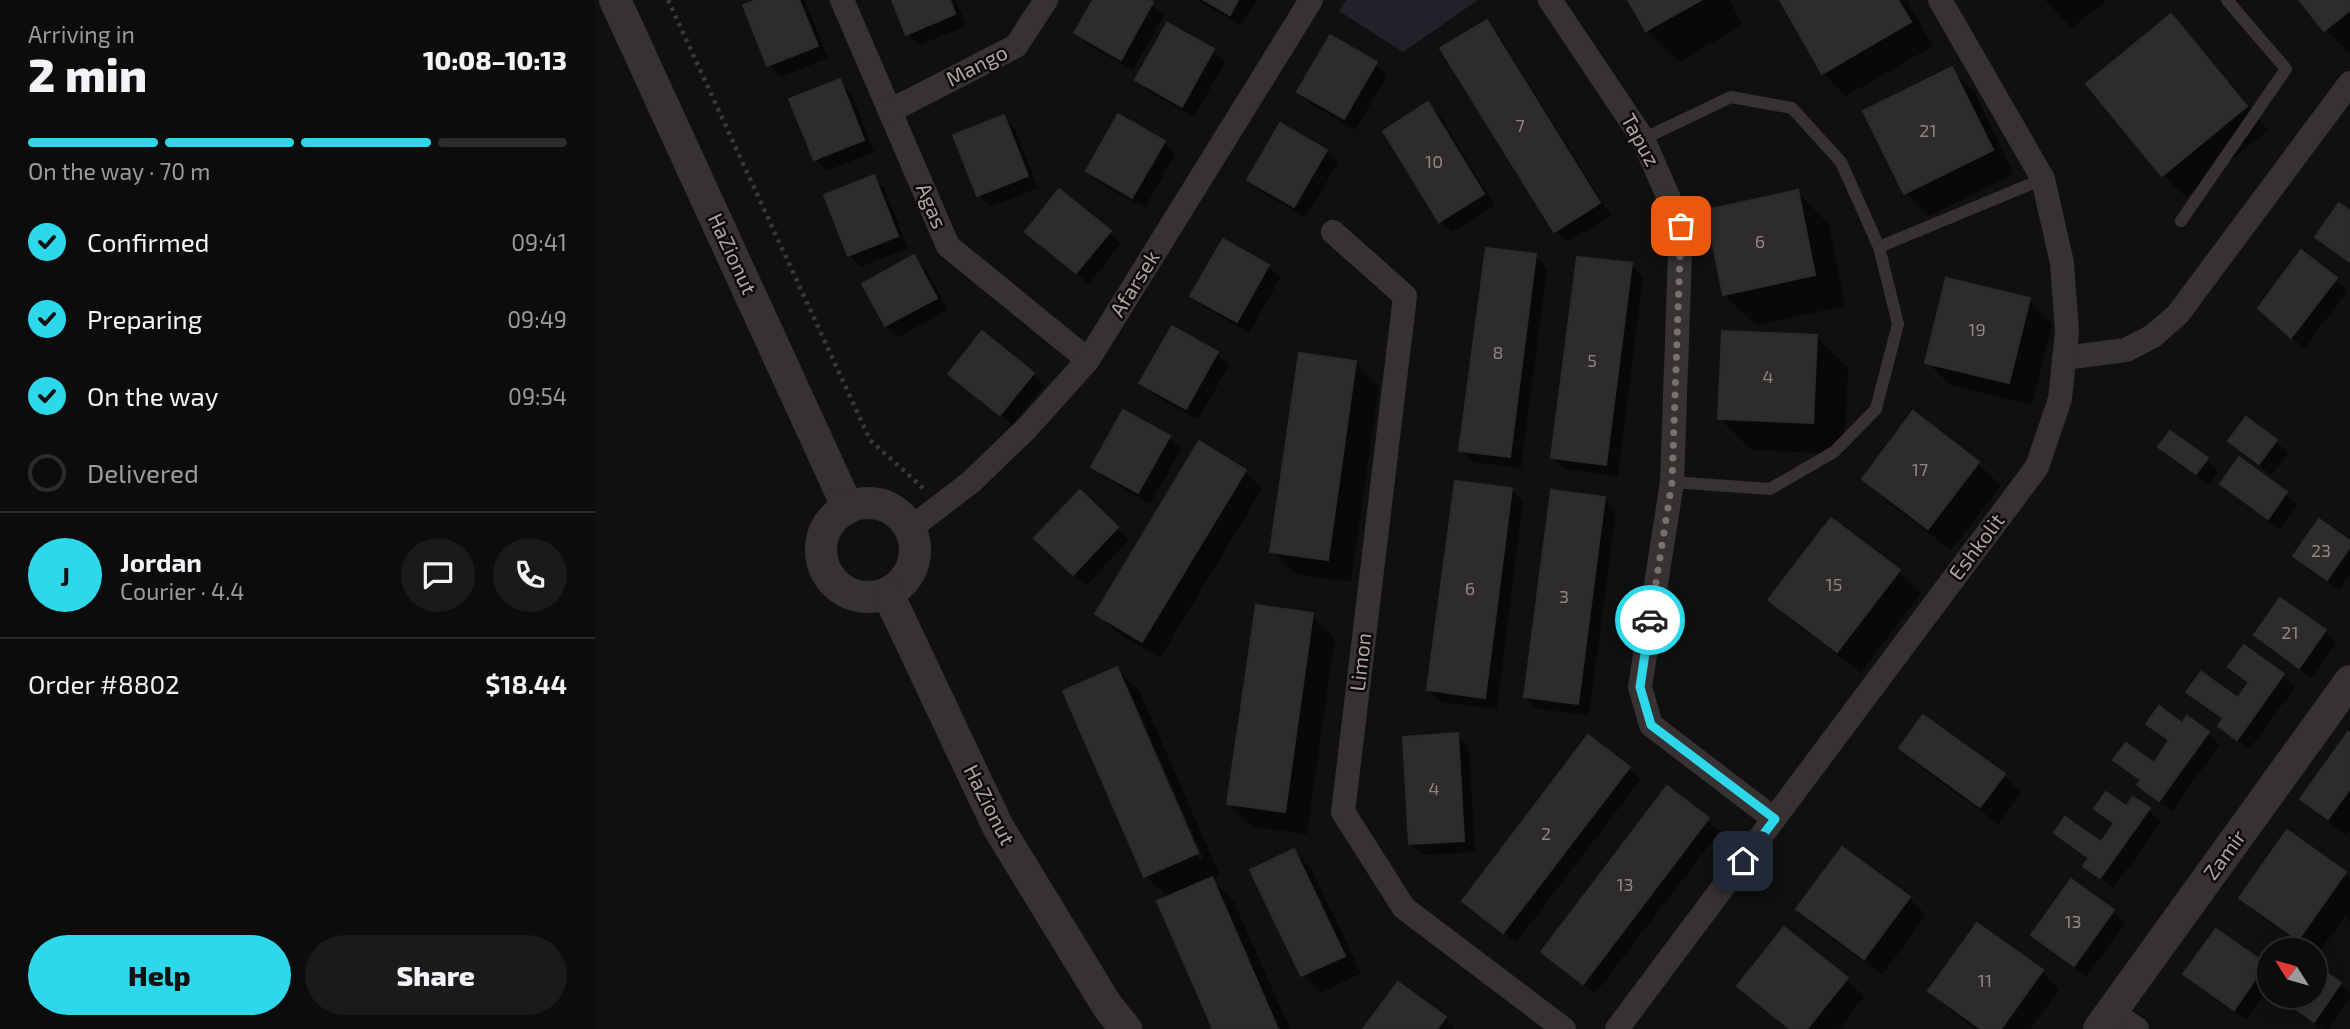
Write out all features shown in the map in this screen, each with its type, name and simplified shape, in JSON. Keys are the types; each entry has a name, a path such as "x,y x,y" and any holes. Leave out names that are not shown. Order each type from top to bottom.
{"street":[{"name":"HaZionut","path":"615,0 848,508"},
{"name":"Agas","path":"842,0 948,246 1088,360"},
{"name":"Mango","path":"890,111 1016,46 1046,0"},
{"name":"Afarsek","path":"911,528 971,482 1027,428 1088,360 1311,0"},
{"name":"Tapuz","path":"1550,0 1643,139 1681,226 1672,482 1640,687 1651,725 1775,819"},
{"name":"Eshkolit","path":"1616,1029 2037,467 2060,399 2067,332 2062,263 2043,179 1940,0"},
{"path":"2064,358 2126,350 2153,336 2178,314 2350,83"},
{"name":"Limon","path":"1333,232 1405,296 1343,812 1404,908 1564,1029"},
{"path":"873,503 888,507 901,516 911,528 915,542 915,558 910,573 901,585 888,594 873,598 857,597 837,585 823,566 823,534 831,521 848,508 873,503"},
{"name":"HaZionut","path":"888,594 998,827 1117,1018"},
{"name":"Zamir","path":"2116,1023 2350,681"}],"lane":[{"path":"2181,221 2286,69 2227,0"},
{"path":"1643,139 1731,97 1792,108 1841,162 1879,247 1898,324 1876,409 1834,452 1770,489 1672,482"},
{"path":"1879,247 2043,179"}],"path":[{"path":"668,0 870,440 922,488 947,500"}],"shaded area":[{"path":"1346,0 1478,0 1403,52 1339,11"}],"building":[{"path":"757,0 799,0 818,46 767,66 743,5"},
{"path":"892,0 950,0 955,14 906,35"},
{"path":"1093,0 1153,2 1121,60 1074,33"},
{"path":"1204,0 1238,0 1230,15"},
{"path":"1628,0 1701,0 1646,31"},
{"path":"1780,0 1898,0 1911,22 1822,74"},
{"path":"2299,0 2350,0 2350,10 2324,31"},
{"path":"2171,14 2247,106 2162,176 2086,84"},
{"path":"1487,20 1600,203 1554,232 1440,48"},
{"path":"1167,23 1214,49 1182,107 1135,80"},
{"path":"1330,35 1377,62 1344,119 1297,92"},
{"path":"1952,67 1993,150 1904,194 1863,111"},
{"path":"840,79 864,140 814,160 789,99"},
{"path":"1428,102 1484,194 1439,222 1383,131"},
{"path":"1118,114 1165,141 1132,198 1086,171"},
{"path":"1004,115 1028,176 977,196 953,135"},
{"path":"1280,123 1327,150 1294,207 1247,180"},
{"path":"874,175 898,236 848,256 824,195"},
{"path":"1059,189 1111,231 1076,273 1025,232"},
{"path":"1798,190 1815,275 1723,295 1706,210"},
{"path":"2339,203 2350,211 2350,262 2315,237"},
{"path":"1223,239 1269,265 1237,322 1190,296"},
{"path":"1486,248 1536,254 1510,457 1459,451"},
{"path":"2301,250 2337,278 2291,338 2258,308"},
{"path":"914,255 937,298 885,326 862,284"},
{"path":"1577,257 1632,263 1606,465 1551,458"},
{"path":"1946,278 2030,298 2009,383 1925,363"},
{"path":"1172,326 1218,352 1186,409 1139,383"},
{"path":"982,331 1034,373 1000,415 948,374"},
{"path":"1722,331 1817,335 1813,423 1718,419"},
{"path":"1299,353 1356,361 1328,560 1270,552"},
{"path":"1123,410 1170,436 1138,493 1091,467"},
{"path":"1913,411 1979,462 1928,529 1862,479"},
{"path":"2246,417 2277,440 2259,464 2228,441"},
{"path":"2170,431 2208,458 2196,474 2158,447"},
{"path":"1199,441 1246,470 1142,642 1095,614"},
{"path":"2239,457 2287,492 2268,519 2220,484"},
{"path":"1455,481 1512,488 1485,698 1427,690"},
{"path":"1080,490 1118,527 1073,575 1034,538"},
{"path":"1551,490 1605,497 1578,704 1524,697"},
{"path":"1831,518 1900,570 1837,652 1768,600"},
{"path":"2319,519 2350,541 2350,547 2327,580 2293,556"},
{"path":"2280,598 2326,630 2299,668 2254,635"},
{"path":"1256,605 1313,613 1285,812 1227,804"},
{"path":"2244,645 2284,674 2237,740 2218,726 2223,718 2186,692 2201,672 2238,698 2249,682 2228,667"},
{"path":"1117,667 1198,853 1144,877 1063,691"},
{"path":"2159,706 2182,723 2187,716 2209,732 2159,801 2137,785 2141,780 2113,760 2126,743 2154,763 2169,740 2146,724"},
{"path":"1923,715 2005,774 1980,807 1899,748"},
{"path":"2348,732 2350,789 2328,819 2300,799"},
{"path":"1458,733 1464,841 1409,844 1403,737"},
{"path":"1588,735 1630,767 1503,933 1462,901"},
{"path":"1667,786 1709,818 1583,984 1541,952"},
{"path":"2106,792 2126,806 2133,797 2150,808 2100,878 2083,866 2089,858 2054,833 2065,817 2101,842 2114,823 2094,809"},
{"path":"2287,830 2346,872 2299,938 2295,938 2239,898"},
{"path":"1842,847 1910,897 1864,959 1796,909"},
{"path":"1294,849 1345,956 1301,976 1250,870"},
{"path":"1212,877 1278,1029 1213,1029 1157,901"},
{"path":"2071,879 2114,910 2074,966 2031,935"},
{"path":"1977,923 2043,970 2001,1029 1981,1029 1928,991"},
{"path":"1784,927 1848,978 1807,1029 1790,1029 1737,986"},
{"path":"2216,929 2257,958 2257,977 2234,1010 2183,974"},
{"path":"2327,973 2341,983 2327,1003"},
{"path":"1398,982 1446,1017 1437,1029 1363,1029"},
{"path":"2295,1008 2324,1008 2314,1022"}],"way so far":[{"path":"1650,620 1672,482 1681,226"}],"route":[{"path":"1650,620 1640,687 1651,725 1775,819 1743,861"}]}
